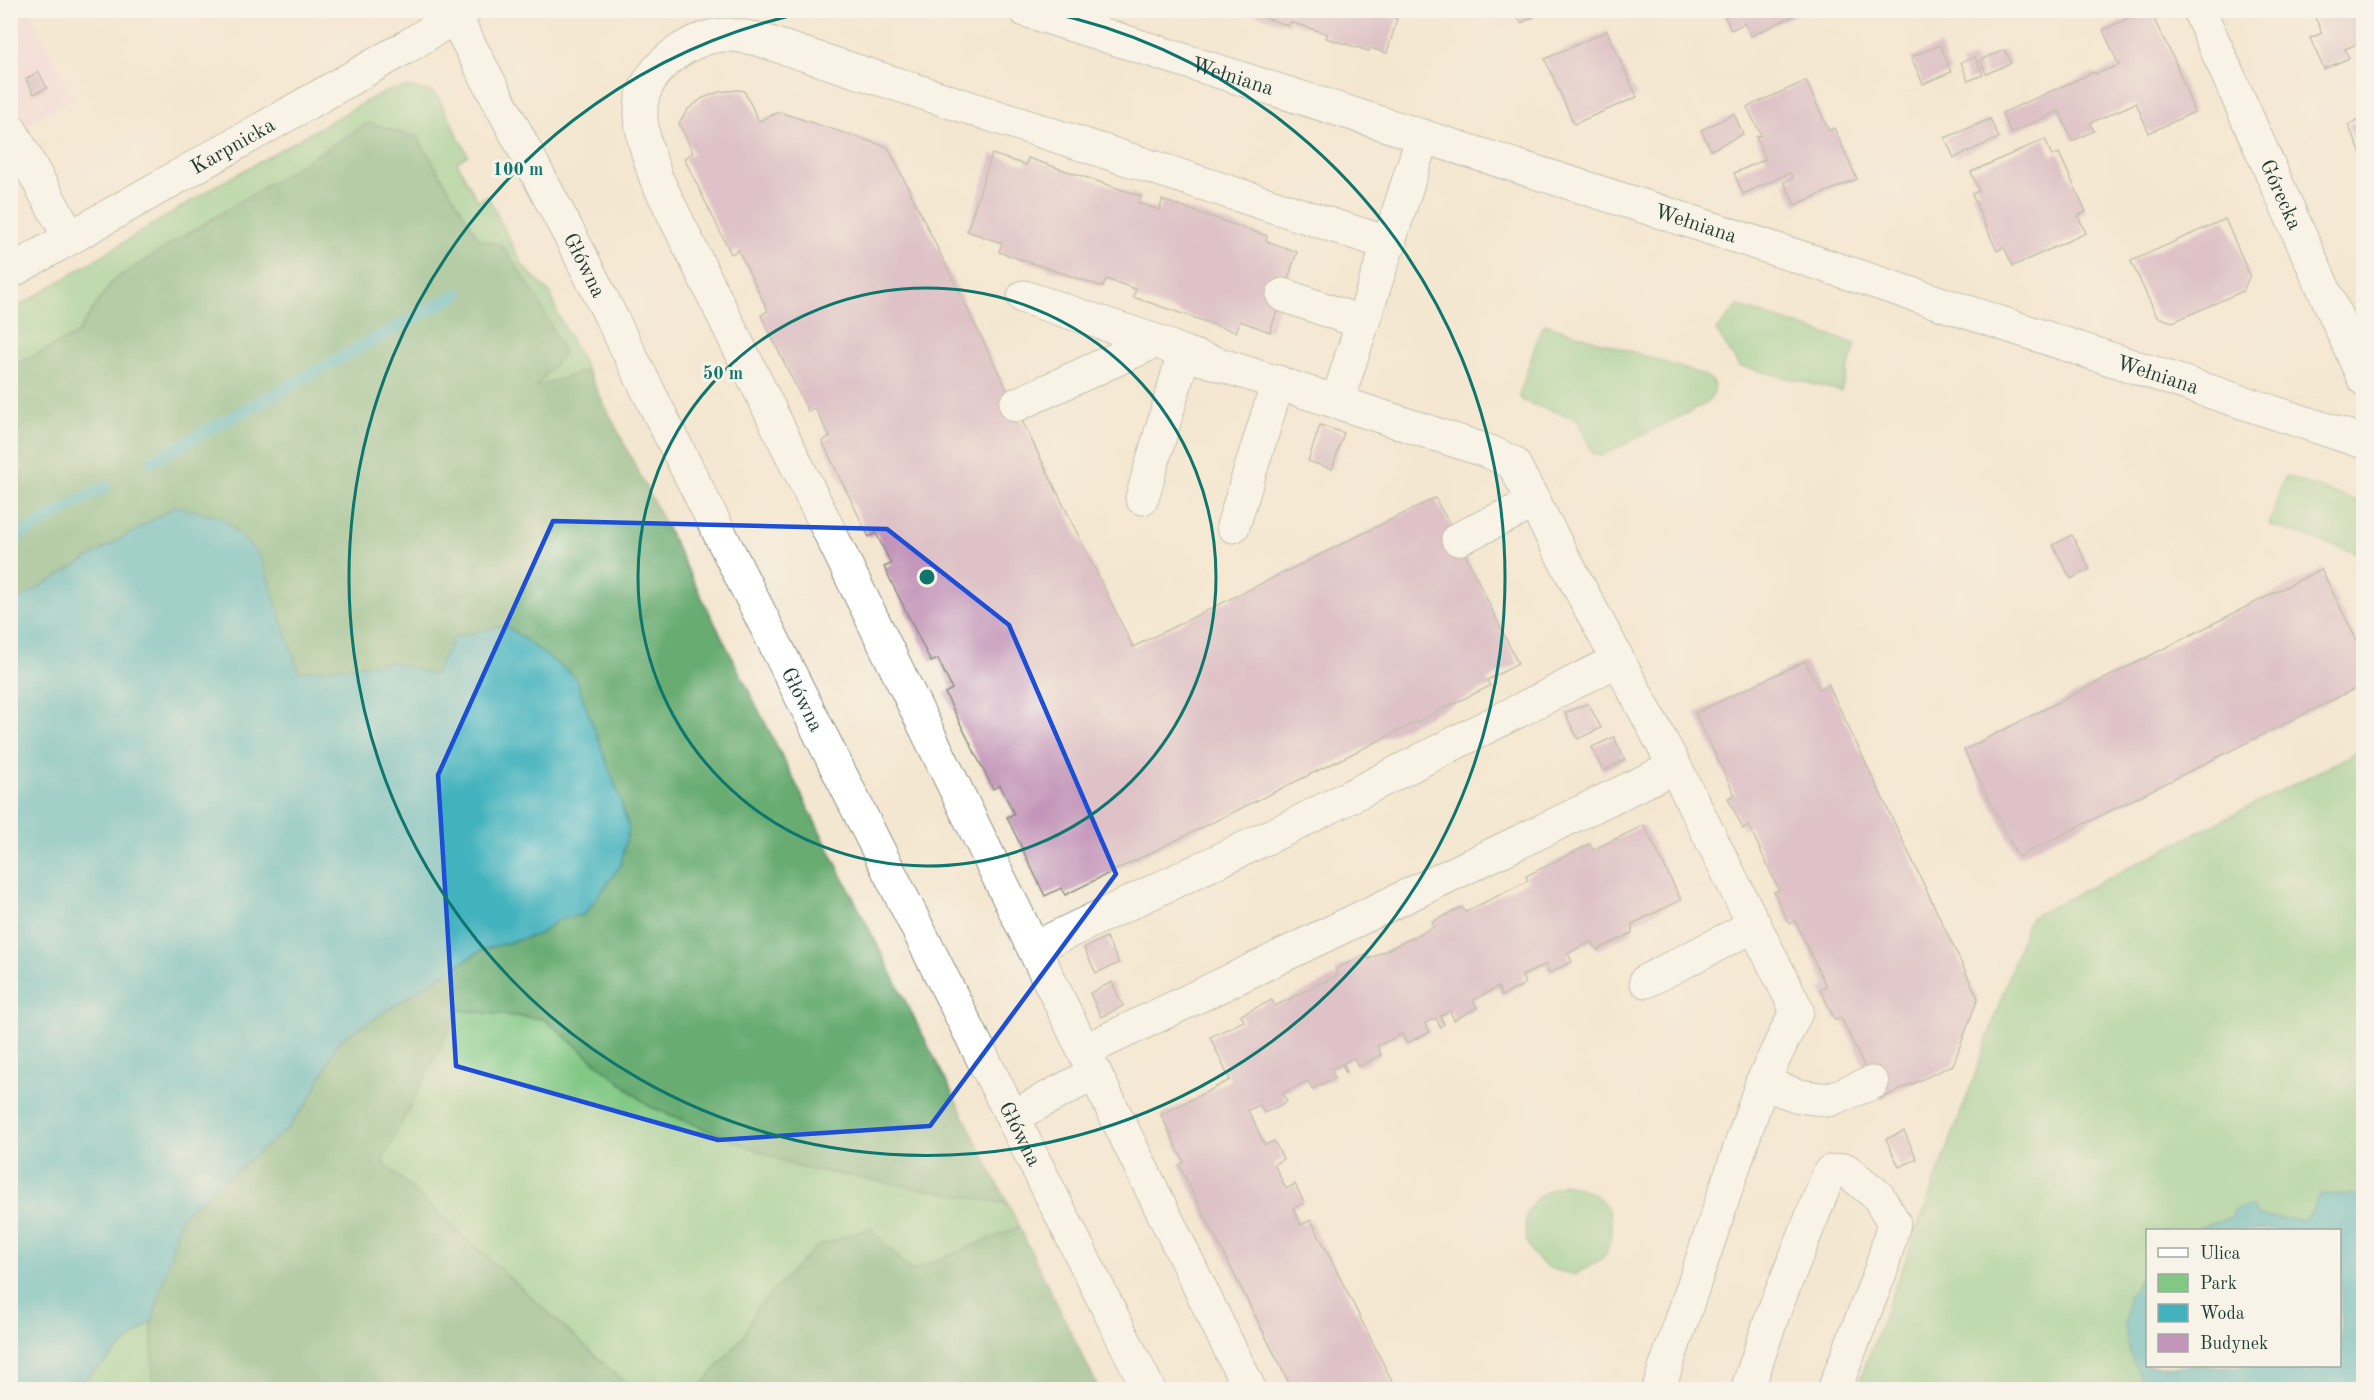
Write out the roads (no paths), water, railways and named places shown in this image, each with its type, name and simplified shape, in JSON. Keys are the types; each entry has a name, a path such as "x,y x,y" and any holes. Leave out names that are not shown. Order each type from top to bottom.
{"street":[{"name":"Wełniana","path":"1025,10 1066,17 1422,136 2364,442"},
{"name":"Górecka","path":"2199,10 2364,379"},
{"name":"Karpnicka","path":"10,272 457,13"},
{"name":"Główna","path":"457,13 1149,1389"},
{"path":"1250,1389 656,178 645,143 640,108 647,83 674,54 694,43 725,34 758,39 1389,244"},
{"path":"10,129 70,238"},
{"path":"1337,402 1422,136"},
{"path":"1283,295 1363,323"},
{"path":"1024,297 1490,452 1513,463 1675,767 1797,1010 1762,1083 1658,1389"},
{"path":"1016,405 1170,347"},
{"path":"1142,498 1170,347"},
{"path":"1233,526 1278,382"},
{"path":"1458,539 1535,502"},
{"path":"1035,948 1296,824 1618,660"},
{"path":"1012,1117 1090,1062 1675,767"},
{"path":"1646,981 1755,925"},
{"path":"1762,1083 1799,1096 1828,1100 1872,1083"},
{"path":"1748,1389 1774,1311 1830,1172 1846,1170 1878,1196 1894,1223 1881,1270 1834,1389"}],"water":[{"path":"176,506 223,518 260,556 299,672 391,662 434,675 454,637 505,625 575,677 629,828 621,865 584,915 559,919 540,934 482,950 339,1041 309,1101 287,1129 182,1215 152,1321 74,1389 11,1389 11,604"},
{"path":"2321,1194 2363,1195 2363,1389 2146,1389 2128,1349 2125,1325 2128,1297 2146,1270 2146,1367 2341,1367 2341,1229 2196,1229 2233,1217 2234,1210 2251,1206 2258,1216 2305,1220"}],"waterway":[{"path":"152,461 458,294"},
{"path":"10,541 106,486"}]}
